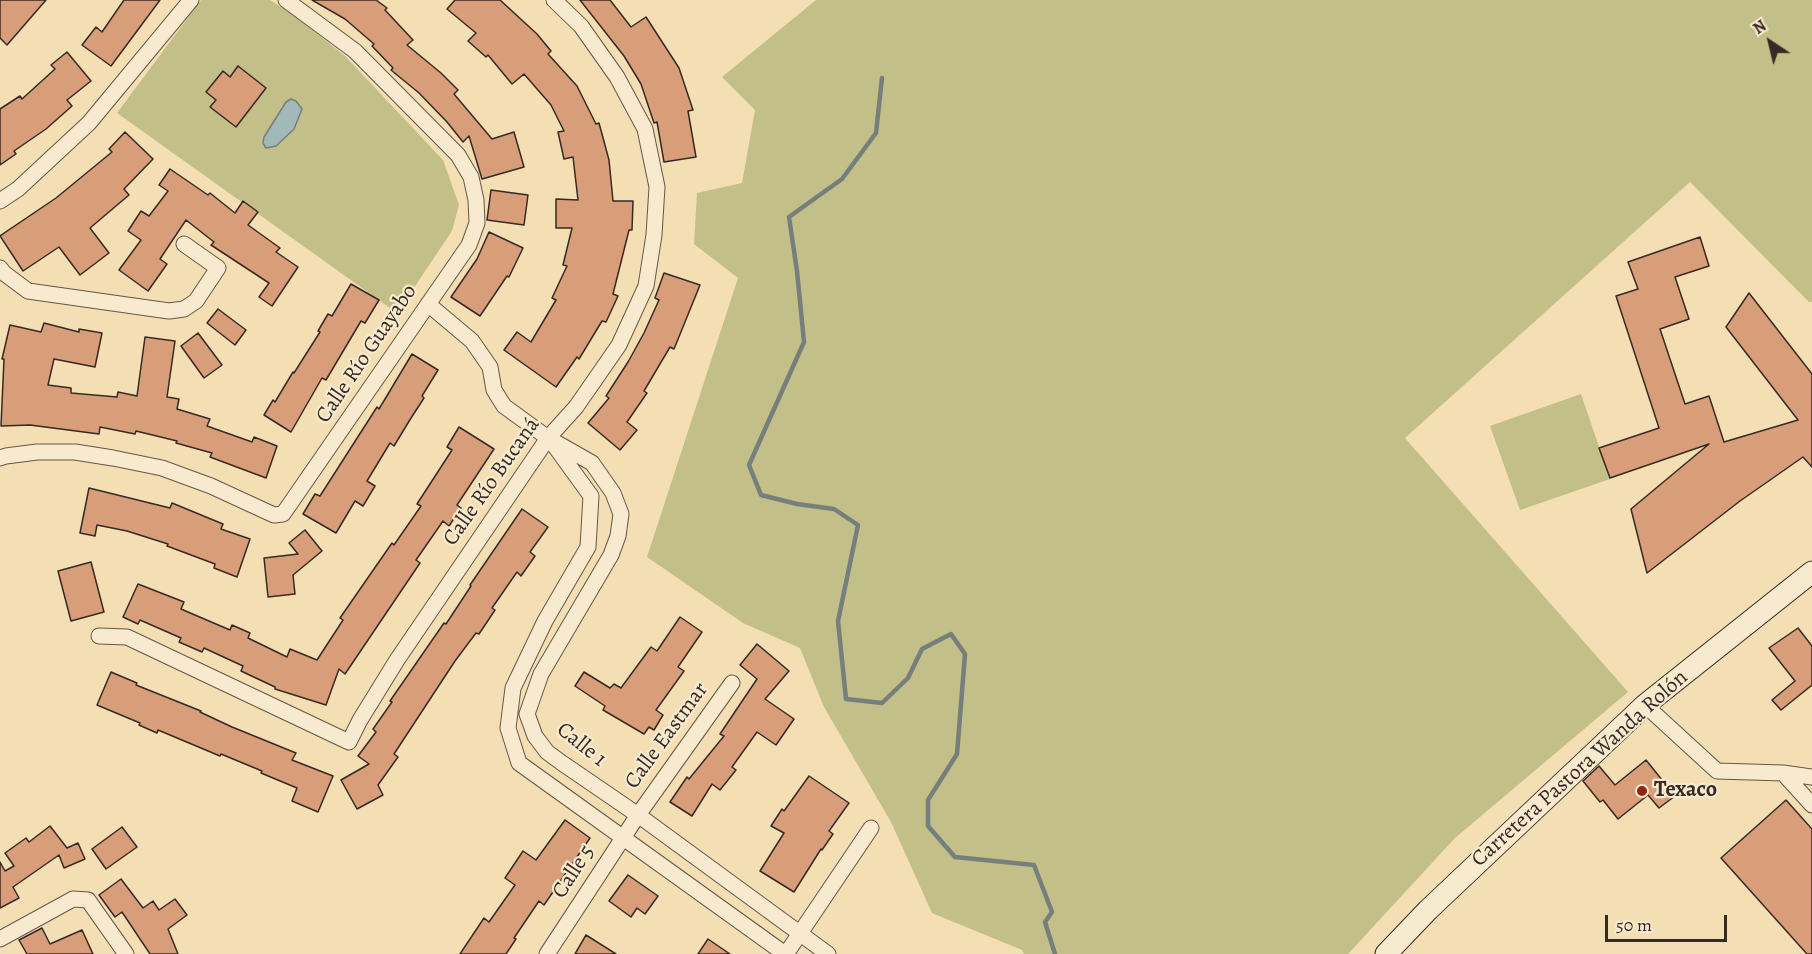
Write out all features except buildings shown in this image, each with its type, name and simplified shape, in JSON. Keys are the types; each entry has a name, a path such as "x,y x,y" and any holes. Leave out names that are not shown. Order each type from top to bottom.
{"street":[{"path":"0,201 18,189 89,123 191,0"},
{"name":"Calle Río Guayabo","path":"0,458 37,452 75,452 113,458 162,468 212,486 274,515 284,514 469,245 477,223 476,200 471,177 458,155 355,51 286,0"},
{"name":"Calle Río Bucaná","path":"99,636 127,638 349,742 397,660 548,438 576,407 619,345 646,286 654,236 657,187 645,129 617,77 581,26 554,0"},
{"path":"0,268 28,291 169,311 184,309 196,301 218,268 184,244"},
{"name":"Calle 1","path":"428,304 472,340 490,368 494,390 504,406 548,438 592,463 613,494 621,514 618,536 611,555 541,674 527,714 535,736 547,752 638,815 828,954"},
{"name":"Calle 1","path":"548,438 591,496 588,547 545,621 513,688 508,728 519,763 785,954"},
{"name":"Carretera Pastora Wanda Rolón","path":"1386,954 1428,910 1645,705 1812,572"},
{"name":"Calle Eastmar","path":"638,815 732,683"},
{"path":"1645,705 1718,771 1783,773 1812,777"},
{"path":"1783,773 1812,805"},
{"name":"Calle 5","path":"547,954 638,815"},
{"path":"785,954 871,828"},
{"path":"0,939 73,899 88,900 126,954"}],"shaded area":[{"path":"201,0 270,0 292,14 345,56 443,160 459,205 452,231 397,313 117,113"},
{"path":"816,0 1812,0 1812,302 1809,302 1690,182 1405,438 1628,692 1455,838 1348,954 1024,954 1022,950 932,913 891,822 824,707 800,648 743,623 647,557 738,278 694,244 697,193 742,183 755,110 722,77"},
{"path":"1581,394 1610,479 1520,510 1490,426"}],"water":[{"path":"291,99 296,101 302,109 294,129 276,146 266,148 263,143 264,137 286,102"}],"waterway":[{"path":"882,78 876,133 842,179 789,217 804,342 749,465 761,495 797,504 834,509 858,525 838,621 846,699 882,703 908,678 922,649 951,634 965,654 957,754 928,800 928,826 955,857 1034,865 1052,912 1045,922 1055,954"}],"place":[{"name":"Texaco","path":"1642,791"}]}
